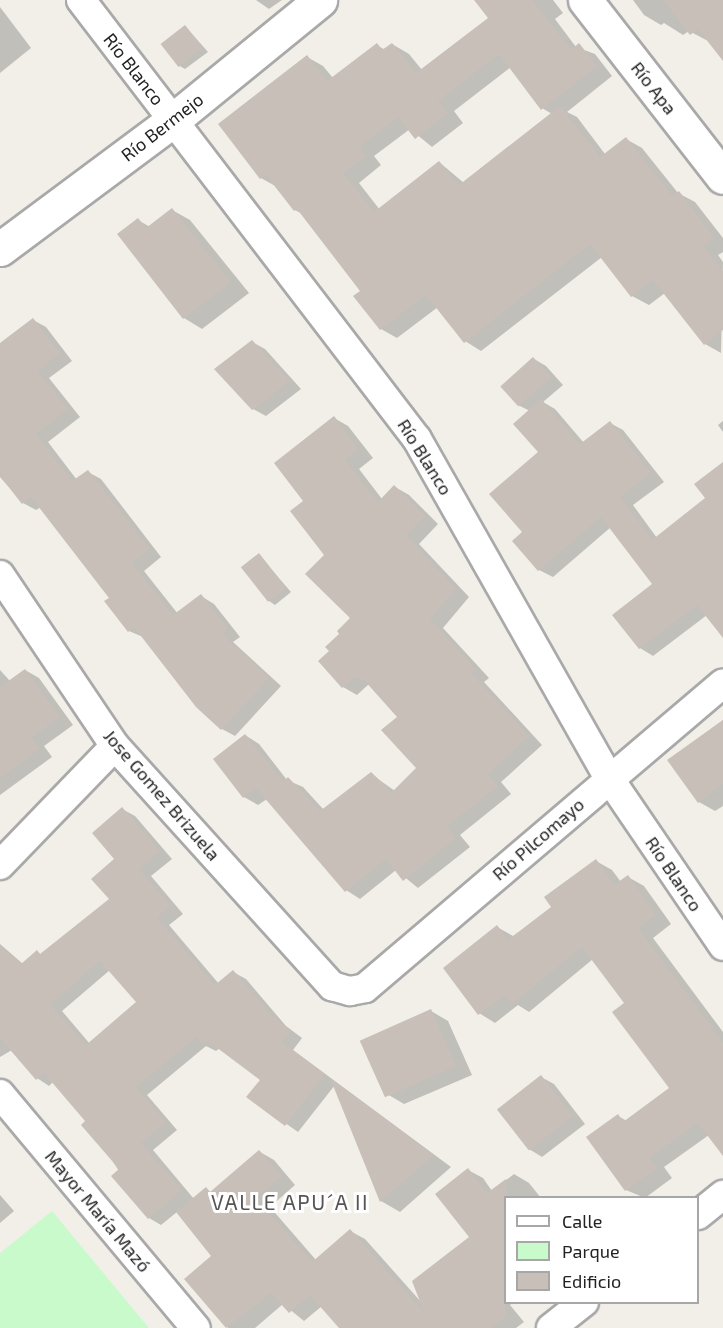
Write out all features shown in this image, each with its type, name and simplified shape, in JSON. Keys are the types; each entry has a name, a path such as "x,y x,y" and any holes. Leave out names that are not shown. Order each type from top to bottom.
{"street":[{"name":"Río Blanco","path":"81,0 417,439 609,778 723,946"},
{"name":"Río Bermejo","path":"0,249 173,120 320,0"},
{"name":"Río Apa","path":"585,0 723,177"},
{"name":"Jose Gomez Brizuela","path":"0,575 115,746 332,986 350,991"},
{"name":"Río Pilcomayo","path":"350,991 365,988 723,683"},
{"path":"0,865 115,746"},
{"name":"Mayor María Mazó","path":"0,1094 196,1328"},
{"path":"699,1214 723,1195"},
{"path":"551,1328 581,1304"}],"green space":[{"path":"52,1211 149,1328 0,1328 0,1253"}],"building":[{"path":"474,0 532,0 571,50 579,43 597,66 541,110 499,54 438,101 448,113 415,139 398,117 359,147 366,156 343,173 374,212 439,161 459,185 560,106 600,157 626,137 672,196 679,191 714,237 703,246 723,271 723,330 704,345 653,280 631,297 590,244 464,343 426,295 380,330 353,296 360,291 297,209 294,211 266,175 260,179 218,124 307,55 327,81 377,43 382,50 392,43 416,73 488,18"},
{"path":"663,0 723,0 723,61 698,29 690,35"},
{"path":"185,25 203,48 178,67 161,44"},
{"path":"172,208 231,282 183,319 117,234 138,218 146,228"},
{"path":"33,318 60,353 37,371 68,409 36,434 72,481 88,470 150,549 132,563 173,615 201,594 228,629 222,634 269,678 221,730 196,707 134,627 128,632 104,601 109,598 31,497 22,504 0,476 0,343"},
{"path":"252,340 290,381 252,410 214,369"},
{"path":"533,357 551,377 518,407 500,386"},
{"path":"541,399 580,444 610,421 651,473 620,497 652,540 705,498 694,484 723,462 723,638 697,605 639,649 612,615 652,584 601,517 538,571 512,541 522,532 489,494 538,452 513,424"},
{"path":"334,416 359,449 345,460 378,502 394,485 425,516 406,535 456,589 430,619 476,669 471,673 529,736 488,774 498,786 447,826 456,838 403,881 386,859 345,892 256,788 243,798 213,759 245,734 283,782 288,777 320,811 371,772 392,792 416,768 381,730 397,717 364,680 356,676 342,688 318,661 329,651 325,647 339,634 337,631 350,618 305,574 324,555 290,511 303,501 274,463"},
{"path":"259,553 286,588 268,602 241,567"},
{"path":"25,669 60,717 31,738 40,749 0,778 0,687"},
{"path":"723,720 723,784 698,803 667,760"},
{"path":"122,807 160,851 139,869 171,906 157,918 215,985 233,970 273,1017 291,1030 282,1042 325,1074 285,1126 246,1097 260,1080 208,1041 203,1045 196,1037 136,1087 166,1122 141,1143 182,1190 148,1219 111,1176 119,1169 81,1125 85,1121 44,1073 36,1080 0,1038 0,945 21,964 37,950 40,954 109,899 91,879 114,859 92,833","holes":["100,961 136,1002 86,1045 50,1004"]},
{"path":"596,859 614,885 628,875 656,915 638,928 723,1042 723,1156 698,1123 649,1158 657,1168 625,1191 586,1137 618,1114 623,1122 669,1088 612,1012 624,1003 582,947 512,1004 505,995 478,1015 443,968 497,925 508,940 551,907 544,897"},
{"path":"431,1009 456,1066 385,1097 360,1041"},
{"path":"541,1075 573,1116 529,1150 497,1109"},
{"path":"330,1078 434,1155 380,1202"},
{"path":"259,1150 282,1176 256,1198 312,1262 350,1229 424,1312 412,1281 469,1237 435,1194 468,1168 487,1193 506,1179 504,1304 506,1304 506,1317 491,1328 339,1328 310,1295 289,1313 271,1293 226,1328 184,1279 211,1256 176,1212 206,1187 210,1192"}],"district":[{"name":"VALLE APU´A II","path":"290,1202"}]}
